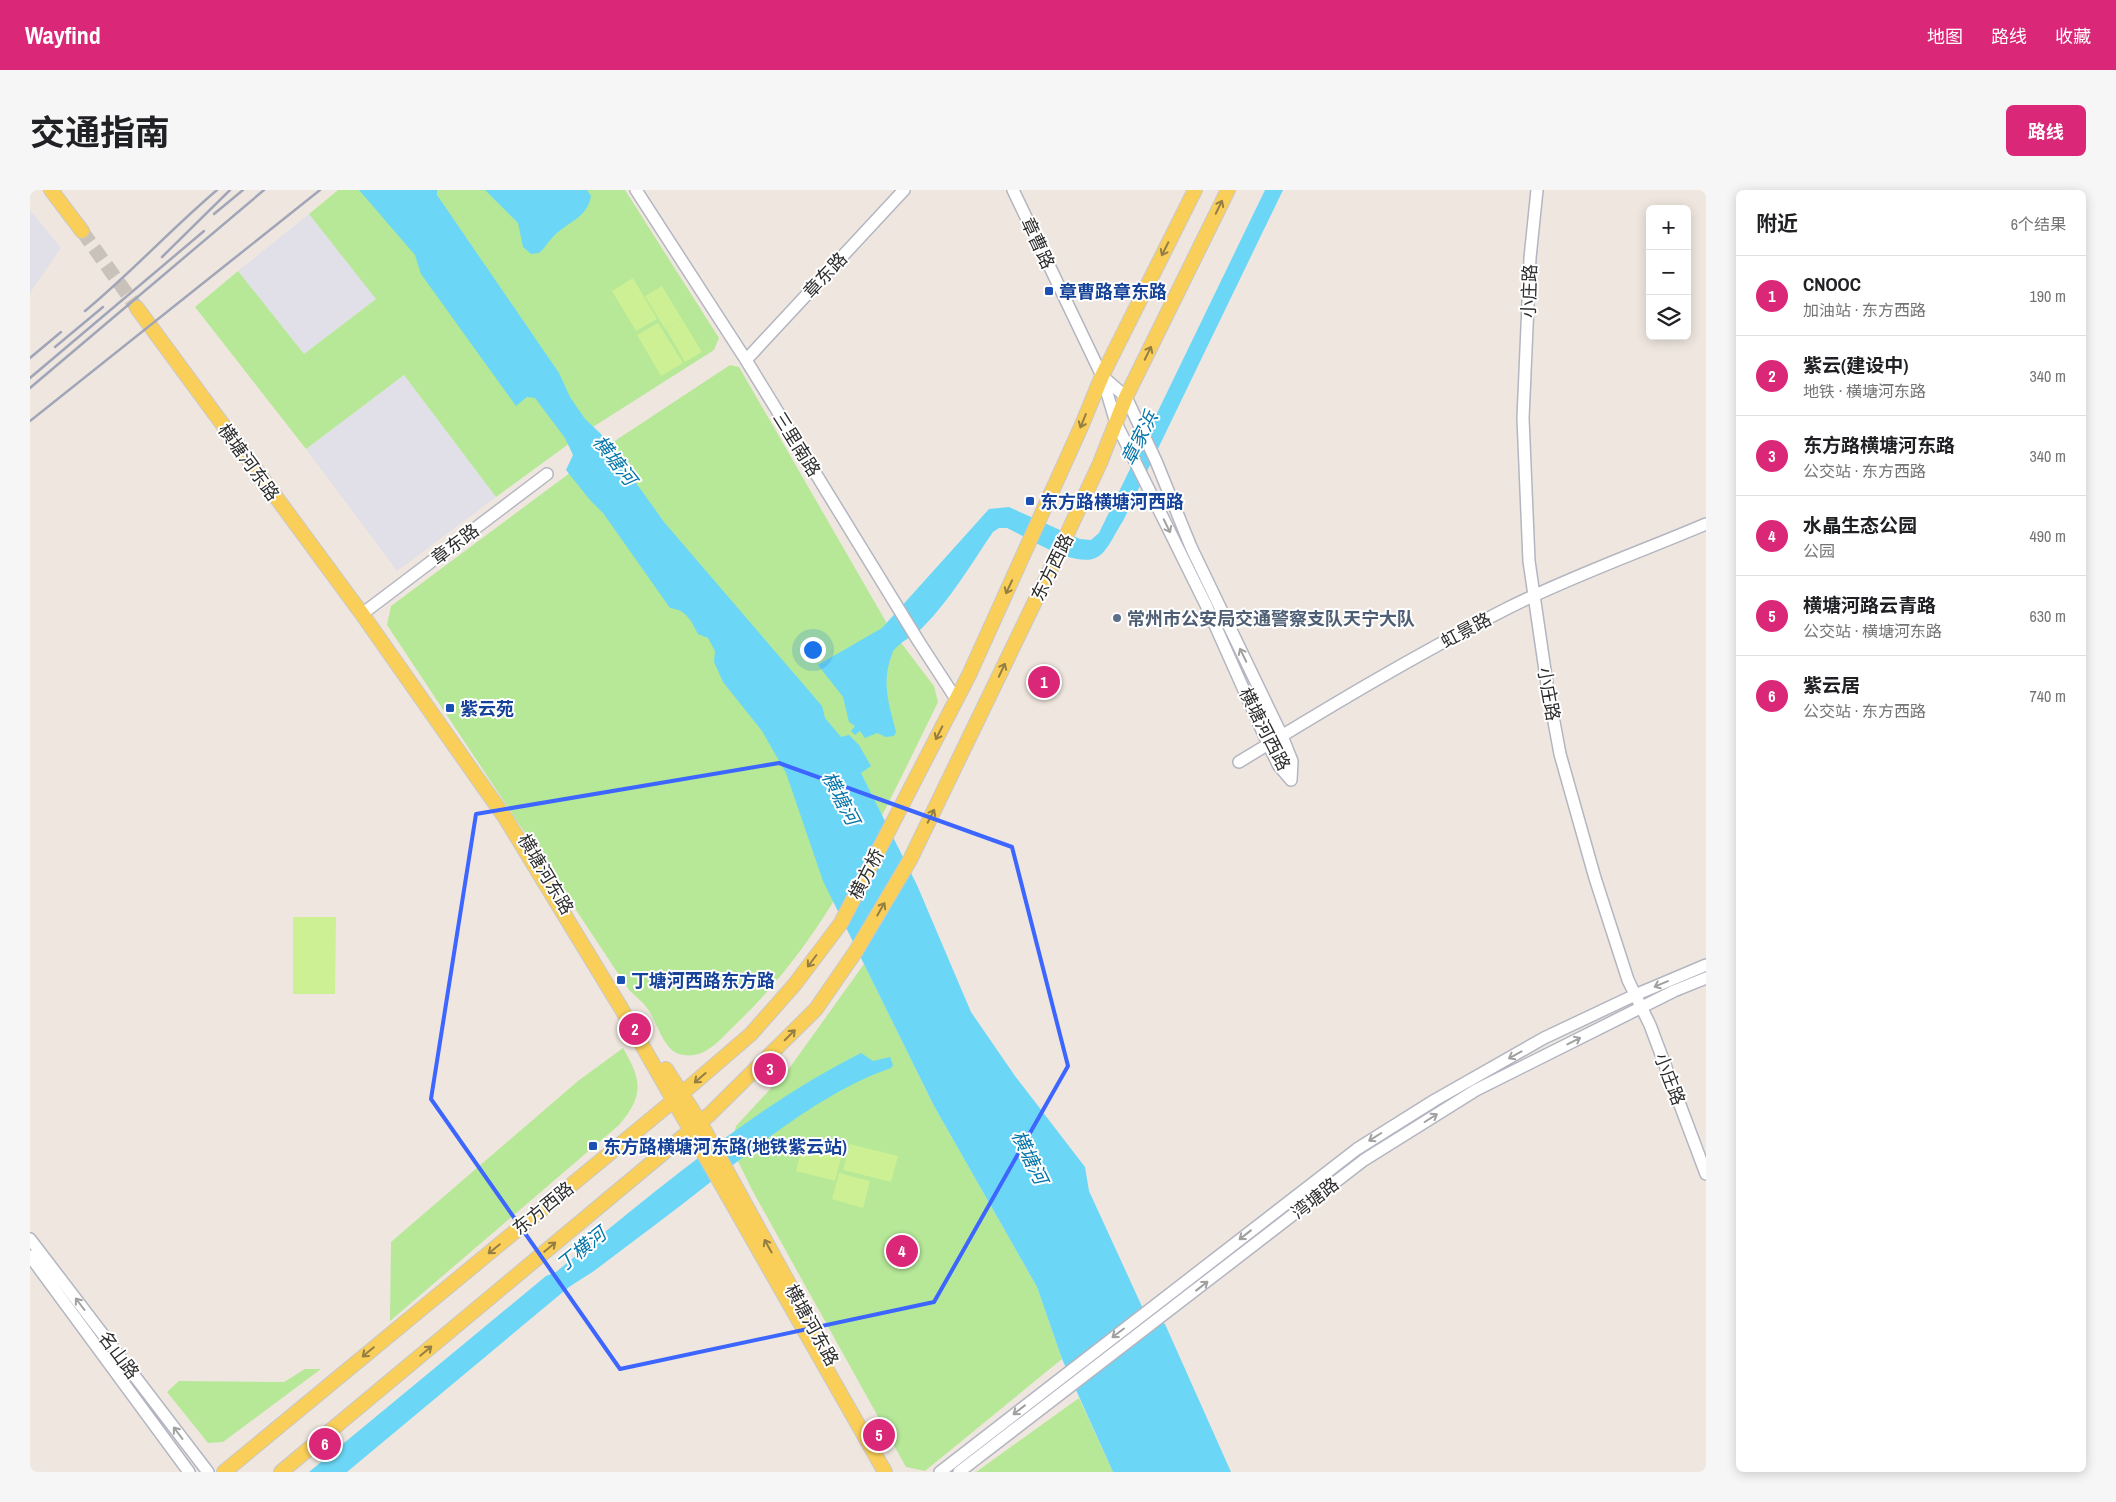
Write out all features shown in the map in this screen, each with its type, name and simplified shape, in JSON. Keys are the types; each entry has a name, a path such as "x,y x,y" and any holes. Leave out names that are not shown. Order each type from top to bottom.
{"main road":[{"path":"51,190 82,232"},
{"name":"东方西路","path":"892,825 956,699 1030,542 1102,376 1195,190"},
{"name":"东方西路","path":"910,860 1070,529 1126,397 1228,190"},
{"name":"横塘河东路","path":"137,308 362,614 380,631 512,817 695,1126 885,1472"},
{"name":"横方桥","path":"841,923 892,825"},
{"name":"横方桥","path":"856,951 910,860"},
{"name":"东方西路","path":"224,1472 752,1034 795,984 841,923"},
{"name":"东方西路","path":"281,1472 695,1126 816,1009 856,951"},
{"name":"横塘河东路","path":"726,1182 893,1472"}],"street":[{"name":"三里南路","path":"636,190 746,360 918,642 956,699"},
{"name":"章东路","path":"746,360 904,190"},
{"name":"章曹路","path":"1013,190 1102,376"},
{"name":"小庄路","path":"1537,190 1530,258 1523,418 1529,561 1546,684 1560,754 1595,878 1628,980 1641,1008 1706,1174"},
{"name":"横塘河西路","path":"1102,376 1126,397 1156,461 1190,547 1282,736 1292,761 1292,780 1278,766 1206,606 1116,423 1102,376"},
{"name":"章东路","path":"362,614 547,474"},
{"name":"虹景路","path":"1239,762 1389,671 1534,596 1602,565 1706,524"},
{"path":"940,1472 1356,1148 1435,1100 1544,1038 1635,995 1706,965"},
{"name":"湾塘路","path":"959,1472 1364,1160 1476,1090 1706,978"},
{"name":"名山路","path":"30,1239 208,1472"},
{"name":"名山路","path":"30,1256 188,1472"}],"highlighted area":[{"path":"779,763 1012,847 1068,1066 934,1302 620,1369 431,1099 476,814"}],"shaded area":[{"path":"30,210 61,248 30,293"},
{"path":"309,214 377,298 304,354 238,271"},
{"path":"404,375 496,497 397,571 306,449"}],"green space":[{"path":"338,190 625,190 719,338 714,350 585,432 496,497 404,375 306,449 195,307 238,271 304,354 376,299 309,214"},
{"path":"633,278 657,319 636,331 612,291"},
{"path":"662,286 682,319 665,329 645,296"},
{"path":"682,319 702,352 685,362 666,329"},
{"path":"658,323 683,363 661,376 637,335"},
{"path":"730,365 739,367 889,627 934,686 938,702 896,788 851,873 799,953 769,990 711,1048 696,1055 688,1055 673,1051 664,1041 651,1014 629,990 387,625 391,606 598,452"},
{"path":"293,917 336,917 335,994 293,994"},
{"path":"864,964 934,1106 1037,1287 1062,1359 925,1471 906,1467 751,1188 734,1153 732,1141 736,1126 788,1070"},
{"path":"623,1048 634,1069 638,1088 633,1105 619,1125 390,1321 391,1242 578,1081"},
{"path":"803,1144 842,1154 835,1181 796,1171"},
{"path":"850,1144 898,1156 891,1182 843,1170"},
{"path":"839,1173 870,1181 863,1208 832,1199"},
{"path":"305,1369 321,1369 223,1442 208,1443 167,1392 179,1381 284,1382"},
{"path":"1079,1398 1113,1472 976,1472"}],"water":[{"name":"横塘河","path":"359,190 437,190 437,195 559,373 570,397 585,419 601,434 664,522 822,706 825,718 841,737 849,735 859,745 871,766 861,773 917,885 971,1012 1015,1076 1085,1167 1089,1191 1145,1313 1165,1324 1231,1472 1113,1472 1062,1359 1037,1287 934,1106 823,881 786,773 762,731 723,682 714,662 715,651 708,638 698,634 691,621 681,611 670,608 603,513 566,470 573,455 565,438 535,398 527,397 516,406 421,274 415,255"},
{"path":"485,190 587,190 591,196 589,204 581,215 550,240 539,253 531,254 523,247 518,223"},
{"path":"1265,190 1283,190 1123,521 1106,549 1099,556 1090,560 1079,559 1053,551 1007,528 999,528 993,532 943,605 920,630 897,646 892,654 887,675 887,694 896,732 894,736 886,737 877,733 865,738 860,731 855,735 851,731 855,726 849,722 843,697 818,665 882,628 989,509 1009,507 1080,539 1091,540 1099,533"},
{"path":"861,1053 873,1061 890,1057 893,1065 891,1068 843,1089 797,1117 754,1149 594,1271 569,1287 347,1472 309,1472 546,1276 556,1272 703,1154 781,1099"}],"tunnel":[{"path":"82,231 137,308"}],"railway":[{"path":"85,311 119,282 217,190"},
{"path":"162,257 230,190"},
{"path":"214,214 243,190"},
{"path":"30,388 264,190"},
{"path":"30,421 320,190"},
{"path":"30,378 204,231"},
{"path":"55,347 103,307"},
{"path":"30,358 61,332"}],"place":[{"name":"章曹路章东路","path":"1049,291"},
{"name":"东方路横塘河西路","path":"1030,501"},
{"name":"常州市公安局交通警察支队天宁大队","path":"1117,618"},
{"name":"CNOOC","path":"1044,682"},
{"name":"紫云苑","path":"450,708"},
{"name":"丁塘河西路东方路","path":"621,980"},
{"name":"紫云(建设中)","path":"635,1029"},
{"name":"东方路横塘河东路","path":"770,1069"},
{"name":"东方路横塘河东路(地铁紫云站)","path":"593,1146"},
{"name":"水晶生态公园","path":"902,1251"},
{"name":"横塘河路云青路","path":"879,1435"},
{"name":"紫云居","path":"325,1444"}],"water label":[{"name":"章家浜","path":"1139,438"},
{"name":"丁横河","path":"581,1249"}]}
